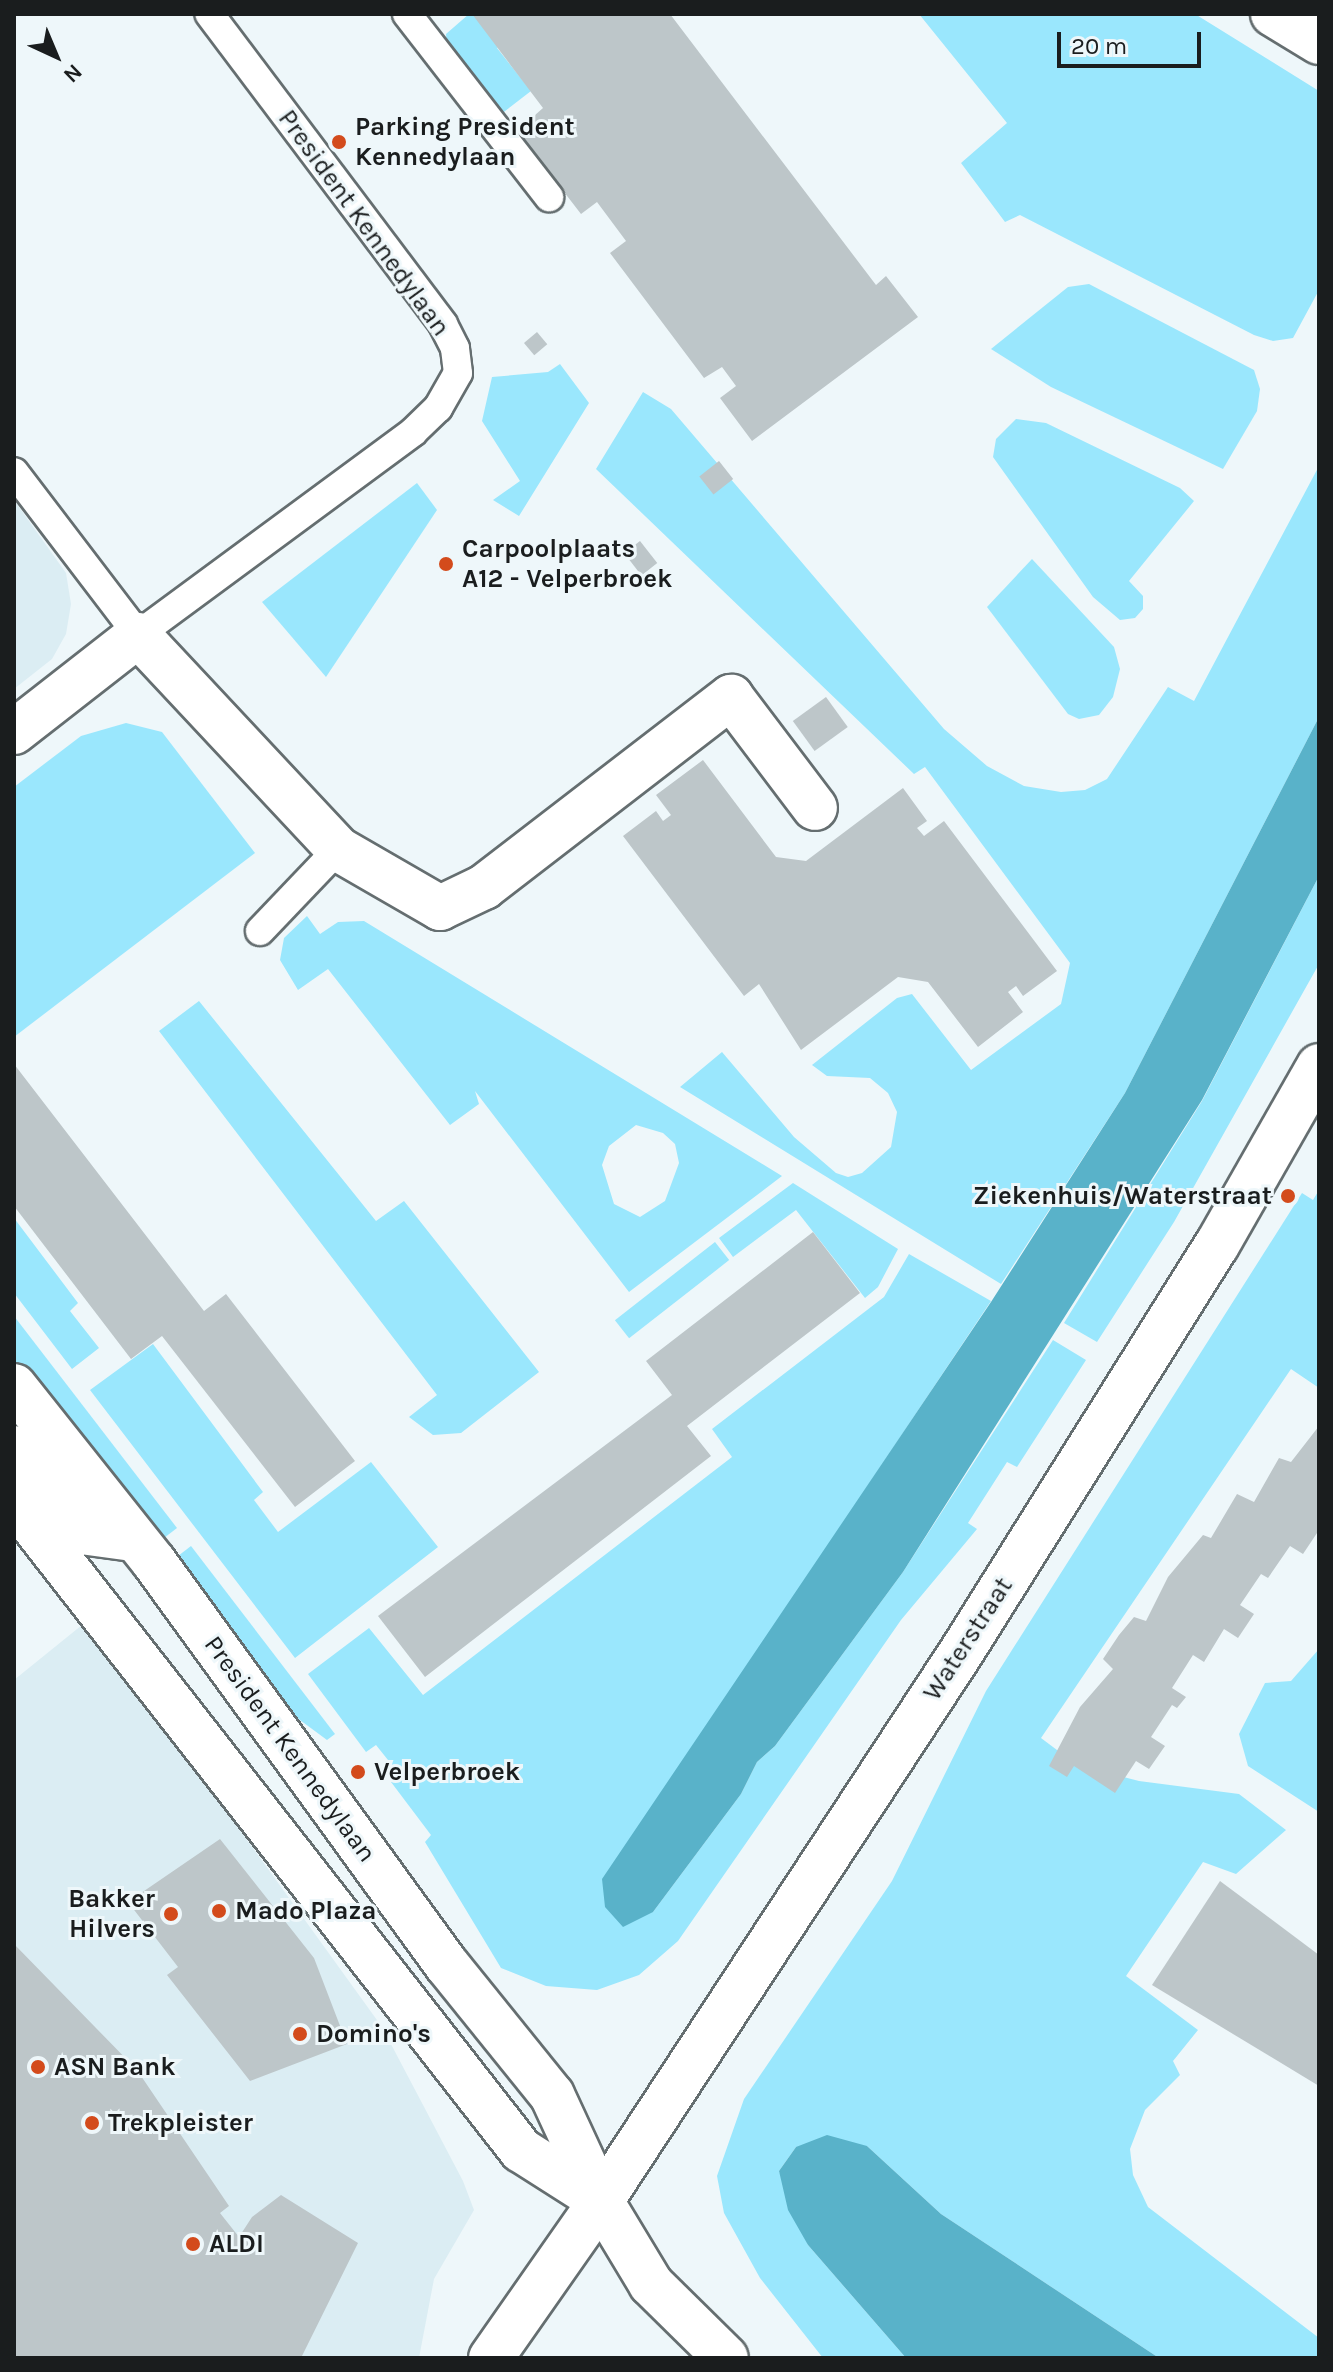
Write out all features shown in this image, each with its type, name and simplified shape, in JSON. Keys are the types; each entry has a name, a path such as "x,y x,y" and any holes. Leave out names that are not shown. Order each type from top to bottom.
{"street":[{"path":"1273,14 1319,42"},
{"name":"President Kennedylaan","path":"14,732 138,635"},
{"path":"138,635 338,849 440,908 484,887 731,697 815,808"},
{"name":"Waterstraat","path":"491,2358 601,2201 962,1651 1217,1245 1319,1066"},
{"name":"President Kennedylaan","path":"14,1386 133,1539 447,1965 552,2095 601,2201 651,2284 726,2358"},
{"path":"14,1448 81,1532 133,1539"},
{"name":"President Kennedylaan","path":"14,1501 521,2150 601,2201"}],"lane":[{"name":"President Kennedylaan","path":"138,635 413,432 438,408 458,373 455,348 443,324 209,14"},
{"path":"407,14 549,197"},
{"path":"14,472 138,635"},
{"path":"260,931 338,849"}],"shaded area":[{"path":"469,14 495,14 511,35 497,48 531,91 491,122 448,64 446,34"},
{"path":"919,14 1195,14 1319,91 1319,290 1293,338 1273,341 1254,335 1020,215 1005,222 961,163 1007,123"},
{"path":"1089,284 1254,370 1260,389 1257,411 1223,469 1051,387 991,349 1068,287"},
{"path":"560,364 589,403 519,516 493,500 520,481 482,421 492,377 548,372"},
{"path":"643,392 671,409 944,729 987,766 1024,786 1061,792 1085,790 1107,779 1168,687 1194,701 1319,466 1319,717 1125,1093 1001,1284 680,1087 722,1052 794,1137 836,1173 848,1177 862,1173 891,1147 897,1112 888,1093 870,1078 827,1076 812,1065 897,998 912,994 971,1070 1061,1004 1070,963 925,767 914,774 596,469"},
{"path":"1016,419 1046,423 1180,488 1194,501 1129,581 1143,596 1143,609 1135,618 1120,620 1093,597 993,457 996,439"},
{"path":"417,483 437,510 326,677 262,602"},
{"path":"14,500 66,573 71,604 66,634 52,659 14,689"},
{"path":"1032,559 1114,647 1120,669 1113,697 1099,715 1079,719 1068,714 987,607"},
{"path":"1319,717 1319,876 1202,1100 903,1572 775,1746 757,1762 741,1794 653,1912 623,1927 605,1907 602,1879 991,1302 1125,1093"},
{"path":"126,723 162,732 255,853 14,1037 14,787 81,736"},
{"path":"1319,876 1319,964 1174,1222 1097,1342 1064,1323 1202,1101"},
{"path":"307,916 320,934 338,922 364,921 782,1176 629,1292 475,1091 479,1104 450,1125 328,969 298,990 280,960 284,938","holes":["636,1125 663,1133 675,1144 679,1163 665,1201 640,1217 614,1204 602,1165 609,1146"]},
{"path":"199,1001 376,1221 404,1201 539,1372 461,1433 433,1435 409,1417 437,1395 159,1031"},
{"path":"793,1183 898,1249 878,1287 865,1298 796,1210 733,1257 719,1238"},
{"path":"1319,1190 1319,1388 1291,1369 1041,1738 1077,1765 1139,1781 1239,1794 1286,1830 1236,1874 1203,1862 1126,1976 1198,2030 1173,2061 1180,2075 1145,2110 1130,2149 1133,2175 1148,2207 1319,2338 1319,2358 1159,2358 941,2214 867,2146 796,2147 779,2171 808,2245 906,2358 823,2358 760,2278 724,2213 717,2176 744,2099 892,1881 986,1691 1302,1193 1313,1200"},
{"path":"14,1218 78,1303 70,1311 99,1348 72,1369 14,1293"},
{"path":"715,1242 729,1260 629,1338 615,1320"},
{"path":"909,1254 991,1301 705,1730 653,1912 741,1794 757,1762 775,1746 903,1572 1053,1340 1086,1360 1017,1467 1007,1462 968,1523 977,1529 901,1620 678,1941 639,1975 597,1990 546,1986 501,1968 425,1842 431,1835 391,1782 400,1775 376,1745 366,1752 308,1674 369,1628 423,1695 732,1457 712,1429 884,1297"},
{"path":"14,1316 177,1528 151,1548 14,1370"},
{"path":"153,1344 263,1492 254,1500 278,1532 371,1462 438,1547 295,1658 90,1390"},
{"path":"191,1546 335,1734 327,1740 262,1692 165,1566"},
{"path":"82,1625 227,1812 382,2027 463,2181 474,2210 434,2279 419,2358 14,2358 14,1680"},
{"path":"1319,1649 1319,1812 1248,1766 1239,1734 1265,1683 1291,1681"},
{"path":"827,2135 867,2146 941,2214 1159,2358 906,2358 808,2245 788,2210 779,2171 796,2147"}],"building":[{"path":"472,14 670,14 876,285 886,276 918,317 752,441 720,398 736,386 722,367 704,378 610,253 626,241 597,202 581,214 517,131 543,108"},
{"path":"537,332 547,344 534,355 524,343"},
{"path":"719,461 733,479 713,495 699,476"},
{"path":"640,541 657,563 641,575 624,553"},
{"path":"826,697 848,727 815,751 793,721"},
{"path":"703,760 776,857 806,861 903,788 927,821 917,828 924,836 944,821 1057,971 1023,996 1016,986 1008,992 1023,1012 978,1047 928,982 898,977 801,1050 759,984 744,996 623,836 656,811 663,821 671,815 656,795"},
{"path":"14,1064 204,1311 226,1294 355,1461 295,1507 162,1336 131,1359 14,1206"},
{"path":"813,1232 860,1293 687,1426 711,1456 425,1677 378,1616 672,1395 646,1361"},
{"path":"1319,1426 1319,1530 1303,1554 1290,1546 1268,1578 1261,1574 1240,1605 1254,1614 1238,1638 1224,1629 1204,1662 1193,1655 1172,1688 1186,1697 1177,1708 1172,1705 1151,1737 1165,1746 1149,1769 1136,1761 1115,1793 1074,1766 1067,1777 1049,1766 1080,1707 1113,1669 1103,1659 1119,1635 1134,1617 1146,1621 1168,1577 1203,1535 1211,1538 1237,1494 1254,1502 1279,1458 1291,1462"},
{"path":"220,1839 314,1958 347,2044 250,2081 167,1975 178,1967 128,1902"},
{"path":"1220,1881 1319,1955 1319,2086 1152,1985"},
{"path":"14,1944 137,2070 229,2206 220,2213 239,2237 252,2217 281,2195 358,2243 301,2358 14,2358"}],"place":[{"name":"Parking President Kennedylaan","path":"339,142"},
{"name":"Carpoolplaats A12 - Velperbroek","path":"446,564"},
{"name":"Ziekenhuis/Waterstraat","path":"1288,1196"},
{"name":"Velperbroek","path":"358,1772"},
{"name":"Mado Plaza","path":"219,1911"},
{"name":"Bakker Hilvers","path":"171,1914"},
{"name":"Domino's","path":"300,2034"},
{"name":"ASN Bank","path":"38,2067"},
{"name":"Trekpleister","path":"92,2123"},
{"name":"ALDI","path":"193,2244"}]}
